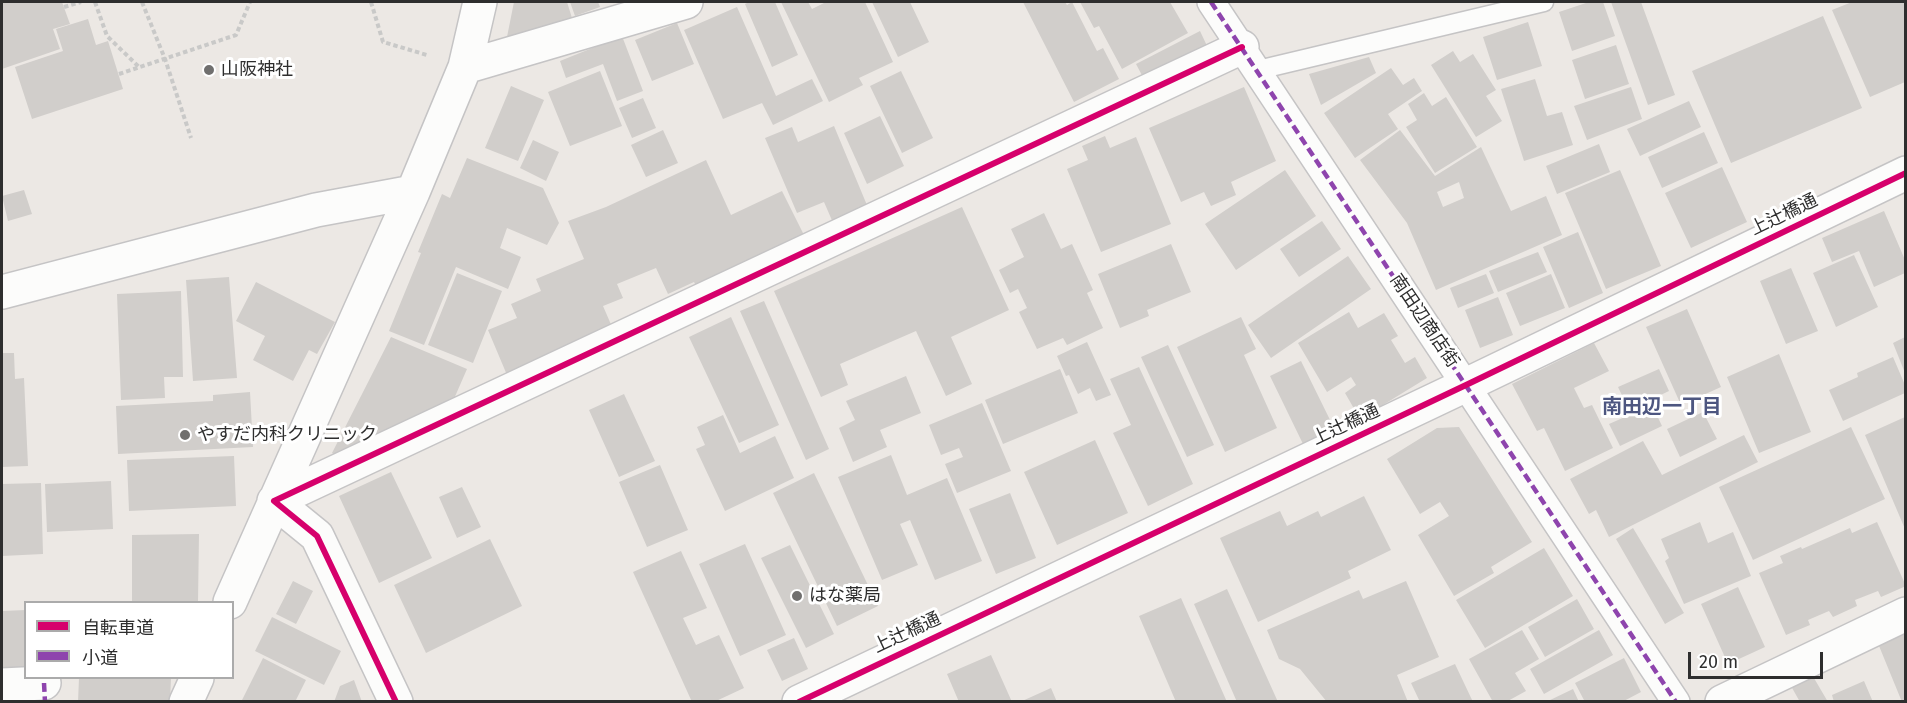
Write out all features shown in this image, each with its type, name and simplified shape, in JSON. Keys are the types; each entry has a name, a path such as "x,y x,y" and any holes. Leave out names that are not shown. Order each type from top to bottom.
{"street":[{"path":"231,601 413,192 465,67 480,2"},
{"path":"465,67 686,2"},
{"name":"南田辺商店街","path":"1211,2 1676,702"},
{"path":"274,501 1250,59"},
{"name":"上辻橋通","path":"799,702 1466,385 1905,173"},
{"path":"2,292 316,210 413,192"},
{"path":"274,501 317,536 396,702"},
{"path":"1722,702 1905,614"},
{"path":"186,702 197,679"},
{"path":"2,685 44,683"}],"lane":[{"path":"1250,59 1544,2"}],"path":[{"path":"64,7 81,2"},
{"path":"95,2 107,36 139,67"},
{"path":"142,2 165,59 192,138"},
{"path":"119,74 236,35 250,2"},
{"path":"371,2 383,42 465,67"}],"building":[{"path":"2,2 62,2 70,24 53,29 60,49 2,69"},
{"path":"514,2 567,2 572,18 507,37"},
{"path":"570,2 598,2 600,7 575,16"},
{"path":"775,2 798,55 772,67 745,4"},
{"path":"781,2 808,2 812,9 826,2 865,2 893,62 859,78 863,85 829,102"},
{"path":"872,2 910,2 929,42 898,57"},
{"path":"1023,2 1065,2 1067,5 1072,2 1097,51 1103,48 1119,79 1074,102"},
{"path":"1080,2 1170,2 1188,33 1122,69 1099,26 1094,28"},
{"path":"1589,2 1603,2 1615,36 1572,51 1559,12"},
{"path":"1611,2 1641,2 1675,95 1648,105"},
{"path":"1852,2 1905,2 1905,82 1870,97 1832,10"},
{"path":"737,7 776,96 812,79 823,101 773,125 762,103 723,119 684,30"},
{"path":"1823,16 1862,108 1731,163 1692,71"},
{"path":"88,19 96,45 108,41 123,89 32,119 15,67 63,51 56,29"},
{"path":"1528,22 1542,66 1497,80 1483,37"},
{"path":"677,23 694,64 652,81 635,40"},
{"path":"1200,31 1208,48 1145,81 1136,64"},
{"path":"622,36 643,91 617,101 603,64 566,78 560,61"},
{"path":"1616,45 1629,84 1585,99 1572,60"},
{"path":"1453,51 1460,62 1473,54 1496,90 1486,96 1502,121 1476,137 1431,65"},
{"path":"1369,57 1376,73 1321,105 1309,74"},
{"path":"1391,68 1403,85 1414,78 1422,91 1388,114 1398,129 1355,158 1324,113"},
{"path":"600,71 622,126 570,146 548,92"},
{"path":"901,71 933,138 902,153 870,86"},
{"path":"1535,79 1547,116 1562,112 1573,145 1524,161 1501,89"},
{"path":"511,86 544,100 518,161 485,148"},
{"path":"1244,87 1276,161 1231,182 1236,195 1211,206 1204,192 1181,202 1149,128"},
{"path":"1631,87 1642,119 1587,140 1574,106"},
{"path":"1424,93 1432,106 1446,97 1477,147 1435,173 1406,127 1417,120 1408,104"},
{"path":"643,98 656,128 632,138 619,108"},
{"path":"1689,101 1701,127 1640,156 1627,129"},
{"path":"880,116 904,166 867,184 844,133"},
{"path":"834,126 869,210 834,225 824,202 797,213 765,138 792,127 798,142"},
{"path":"663,130 678,163 646,177 631,145"},
{"path":"1400,130 1435,176 1481,147 1511,211 1546,196 1562,235 1436,290 1407,223 1360,160","holes":["1459,182 1464,198 1443,207 1437,192"]},
{"path":"1704,132 1718,163 1662,188 1648,157"},
{"path":"1105,136 1110,148 1136,137 1171,224 1101,252 1067,169 1088,160 1082,146"},
{"path":"533,140 559,152 546,181 520,168"},
{"path":"1599,144 1610,172 1557,194 1546,166"},
{"path":"467,158 543,188 559,223 547,245 507,228 500,248 521,257 508,289 456,267 424,345 389,331 442,194 450,198"},
{"path":"706,160 731,215 782,191 807,241 699,292 694,282 668,294 656,268 617,284 623,298 603,306 616,336 507,375 488,330 517,318 511,304 541,291 536,279 584,259 568,221 606,207"},
{"path":"1722,167 1747,222 1691,248 1665,193"},
{"path":"1285,170 1316,216 1236,270 1205,224"},
{"path":"1620,170 1661,266 1606,289 1565,193"},
{"path":"24,190 32,214 8,221 2,196"},
{"path":"962,207 1009,310 951,337 972,384 946,396 916,331 840,364 848,385 821,397 774,291"},
{"path":"1884,211 1905,260 1905,273 1874,287 1859,251 1832,262 1822,238"},
{"path":"1044,213 1061,249 1072,244 1093,290 1087,293 1103,328 1067,345 1063,338 1037,349 1019,312 1027,308 1018,289 1010,293 999,270 1024,257 1011,229"},
{"path":"1322,221 1341,249 1299,277 1280,249"},
{"path":"1578,232 1603,293 1569,308 1543,247"},
{"path":"1171,244 1191,292 1147,310 1149,316 1120,328 1098,274"},
{"path":"1538,252 1547,272 1498,292 1489,271"},
{"path":"1854,255 1878,307 1836,327 1813,273"},
{"path":"1348,256 1371,289 1271,358 1248,325"},
{"path":"1791,268 1818,331 1786,344 1760,281"},
{"path":"457,273 502,291 473,363 428,345"},
{"path":"1486,274 1494,293 1458,308 1450,288"},
{"path":"1551,274 1565,308 1520,326 1506,293"},
{"path":"229,277 237,378 193,381 186,280"},
{"path":"256,282 335,322 317,354 309,350 293,381 253,360 265,336 236,321"},
{"path":"181,291 183,377 164,377 165,398 121,400 117,294"},
{"path":"1498,297 1513,335 1480,348 1465,310"},
{"path":"764,301 829,449 806,460 740,311"},
{"path":"1687,309 1721,387 1681,405 1646,327"},
{"path":"1349,312 1358,328 1384,313 1398,336 1391,340 1405,363 1415,357 1427,378 1360,419 1345,393 1356,385 1351,377 1327,392 1298,343"},
{"path":"731,317 779,425 739,443 689,337"},
{"path":"1241,317 1256,349 1244,355 1277,428 1225,452 1177,347"},
{"path":"391,337 467,369 450,408 347,461 332,453"},
{"path":"1905,337 1905,373 1893,343"},
{"path":"1087,342 1111,395 1096,401 1090,388 1078,394 1057,356"},
{"path":"1594,343 1609,371 1574,388 1584,408 1592,405 1613,448 1565,471 1544,428 1537,431 1512,384"},
{"path":"1168,345 1214,445 1187,457 1141,357"},
{"path":"2,353 14,353 15,379 24,378 28,466 2,467"},
{"path":"1779,354 1811,432 1759,453 1727,377"},
{"path":"1893,357 1905,385 1905,393 1843,421 1829,390 1858,377 1857,373"},
{"path":"1301,361 1334,428 1303,444 1270,376"},
{"path":"1139,367 1193,484 1148,506 1113,433 1131,425 1110,379"},
{"path":"1060,369 1078,413 1003,444 985,400"},
{"path":"1659,369 1669,391 1629,410 1618,387"},
{"path":"906,376 921,413 880,430 887,447 853,462 839,428 855,420 846,401"},
{"name":"やすだ内科クリニック","path":"250,392 253,447 118,454 116,406 213,401 213,395"},
{"path":"624,394 655,461 619,477 589,410"},
{"path":"982,403 1011,471 957,493 945,464 963,457 959,448 941,455 929,425"},
{"path":"1652,405 1662,426 1620,446 1609,424"},
{"path":"1703,412 1717,439 1680,457 1667,429"},
{"path":"723,415 740,453 775,436 794,478 725,511 696,449 705,445 697,427"},
{"path":"1905,417 1905,529 1865,435"},
{"path":"1459,427 1532,542 1491,567 1494,573 1454,596 1418,535 1449,516 1440,502 1420,514 1387,459 1437,428"},
{"path":"1851,427 1885,499 1753,560 1719,487"},
{"path":"1744,435 1758,462 1609,537 1596,510 1589,514 1570,479 1643,441 1662,475"},
{"path":"1095,440 1128,513 1057,545 1024,472"},
{"path":"891,455 907,495 947,478 982,561 935,580 910,520 900,524 918,565 882,580 838,477"},
{"path":"234,456 236,506 129,511 127,460"},
{"path":"660,465 688,530 647,547 619,482"},
{"path":"391,472 432,558 379,583 339,496"},
{"path":"814,473 878,606 837,626 773,493"},
{"path":"111,481 113,529 47,532 45,484"},
{"path":"41,483 43,554 2,556 2,484"},
{"path":"462,487 481,527 457,538 439,497"},
{"path":"1010,493 1036,558 996,574 969,509"},
{"path":"1364,496 1391,550 1348,571 1351,578 1258,622 1220,538 1280,511 1287,526 1318,511 1321,517"},
{"path":"1700,522 1708,543 1733,532 1751,576 1684,604 1665,561 1669,558 1661,539"},
{"path":"1877,522 1906,586 1881,597 1878,591 1855,600 1857,606 1833,617 1829,611 1808,620 1810,625 1786,635 1759,573 1783,563 1780,556 1850,528 1852,533"},
{"path":"1633,528 1684,613 1665,624 1616,539"},
{"path":"199,534 198,601 132,601 132,535"},
{"path":"490,539 522,606 426,653 394,585"},
{"path":"745,544 786,635 740,656 699,564"},
{"name":"はな薬局","path":"790,545 834,634 806,648 761,558"},
{"path":"1544,548 1573,596 1485,648 1456,600"},
{"path":"681,551 707,608 683,618 696,645 719,635 744,688 714,702 692,702 633,572"},
{"path":"293,581 313,591 296,624 276,614"},
{"path":"1406,581 1439,657 1397,675 1408,702 1327,702 1300,669 1279,659 1267,630 1359,590 1363,599"},
{"path":"1738,587 1765,647 1728,664 1701,604"},
{"path":"1227,589 1278,702 1237,702 1194,604"},
{"path":"1181,598 1227,702 1176,702 1139,616"},
{"path":"1577,599 1594,629 1545,657 1528,627"},
{"path":"24,610 24,669 2,669 2,611"},
{"path":"272,617 341,651 324,685 255,651"},
{"path":"1905,629 1905,702 1902,702 1877,641"},
{"path":"1522,630 1539,659 1515,673 1526,691 1506,702 1493,702 1469,659"},
{"path":"1599,630 1613,655 1544,694 1530,669"},
{"path":"794,638 808,669 782,681 767,650"},
{"path":"991,655 1012,702 959,702 947,674"},
{"path":"263,658 306,680 295,702 241,702"},
{"path":"1624,658 1641,692 1622,702 1585,702 1575,683"},
{"path":"1455,664 1473,702 1420,702 1411,683"},
{"path":"1811,673 1828,702 1800,702 1791,686"},
{"path":"79,679 171,679 170,702 78,702"},
{"path":"354,680 362,702 334,702 340,686"},
{"path":"1864,681 1873,702 1834,702 1832,695"},
{"path":"1051,688 1057,702 1020,702"},
{"path":"1573,689 1579,702 1546,702"}],"marked path":[{"path":"1211,2 1676,702"},
{"path":"44,683 45,702"}],"cycle path":[{"path":"396,702 317,536 274,501 1242,47"},
{"path":"799,702 1906,173"}],"place":[{"name":"山阪神社","path":"209,70"},
{"name":"やすだ内科クリニック","path":"185,435"},
{"name":"はな薬局","path":"797,596"}],"district":[{"name":"南田辺一丁目","path":"1662,407"}]}
